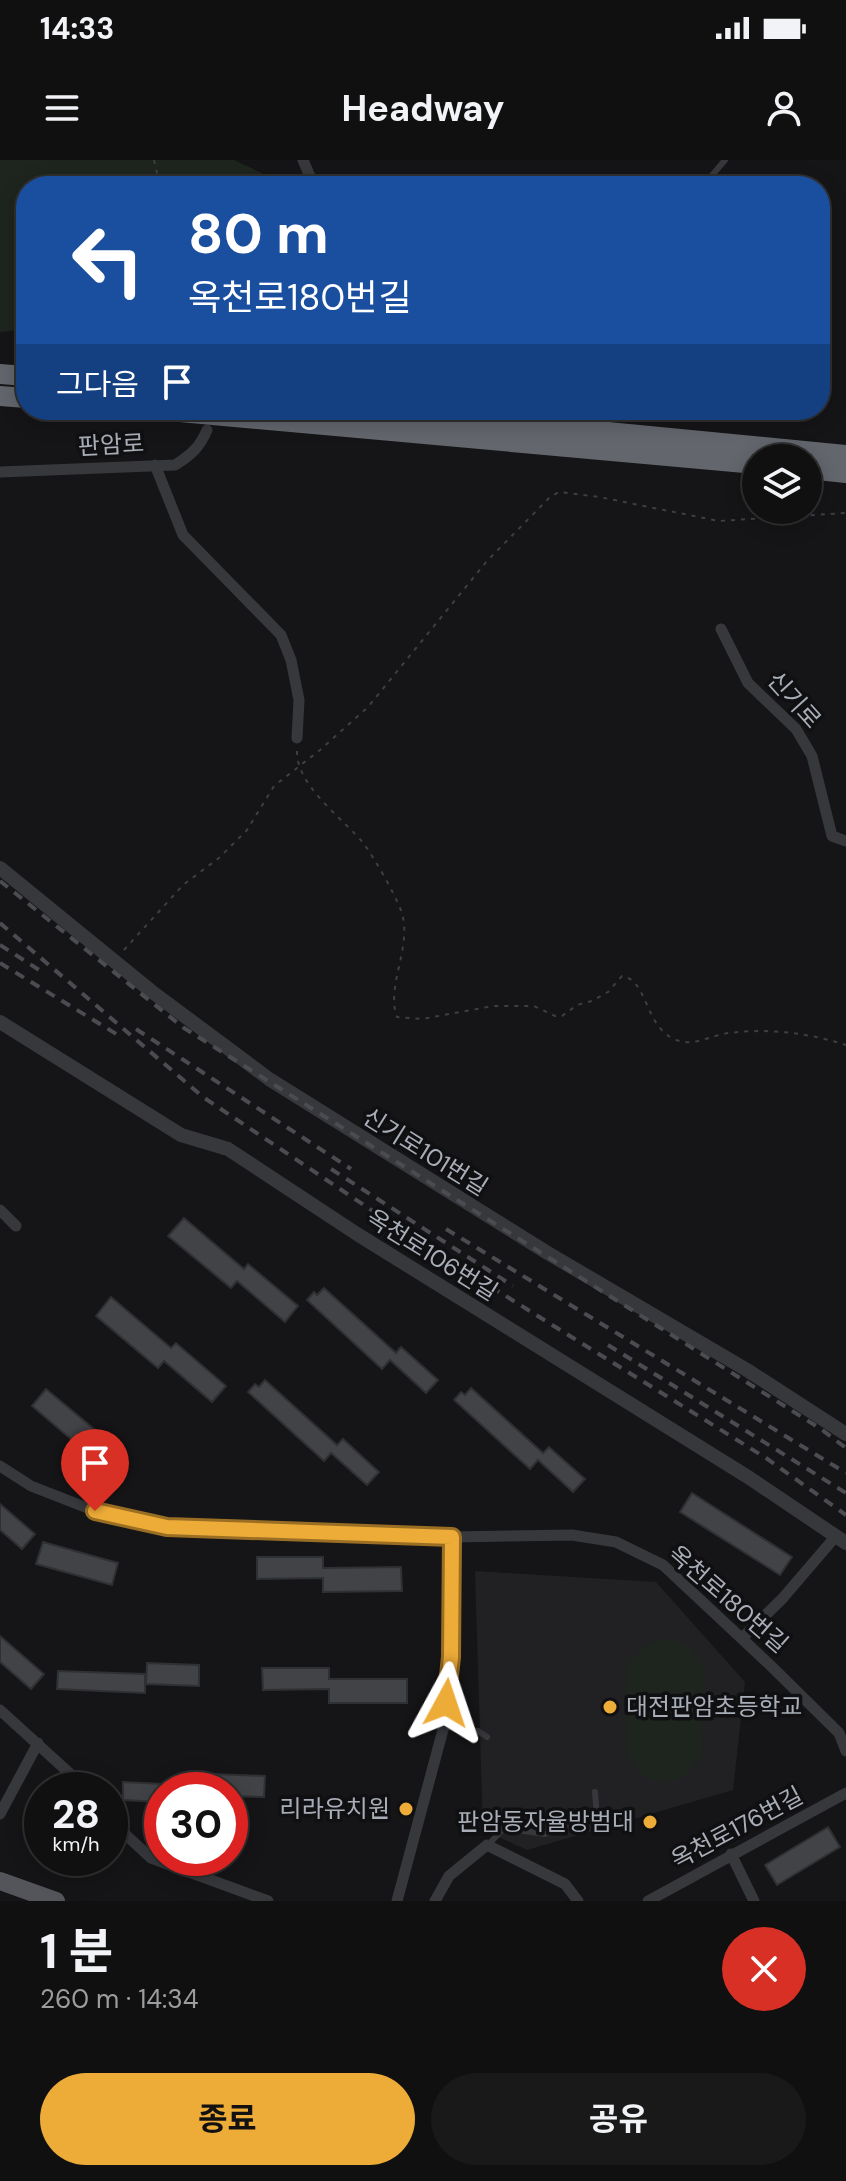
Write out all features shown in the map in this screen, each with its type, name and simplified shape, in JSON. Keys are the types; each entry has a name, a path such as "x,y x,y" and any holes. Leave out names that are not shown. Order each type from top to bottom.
{"highway":[{"path":"269,420 742,463"},
{"path":"484,420 846,455"},
{"path":"822,470 846,473"}],"main road":[{"path":"0,1881 56,1901"}],"street":[{"name":"판암로","path":"0,472 175,465 191,455 207,430"},
{"path":"155,465 183,535 281,635 291,660 299,700 297,738"},
{"name":"신기로","path":"721,629 748,683 796,729 812,756 832,836 846,841"},
{"name":"신기로101번길","path":"2,870 163,1000 300,1099 532,1244 747,1370 846,1434"},
{"name":"옥천로106번길","path":"0,1022 181,1135 228,1149 357,1234 748,1477 841,1540 742,1638"},
{"path":"0,1210 16,1226"},
{"name":"옥천로180번길","path":"0,1466 31,1486 95,1511 167,1527 452,1537 572,1535 616,1542 663,1565 839,1733 846,1751"},
{"path":"397,1901 444,1726 451,1657 452,1537"},
{"path":"0,1710 69,1772"},
{"path":"0,1814 38,1743"},
{"name":"옥천로176번길","path":"648,1901 846,1793"},
{"path":"128,1837 151,1858 268,1901"},
{"path":"435,1901 449,1876 487,1845 565,1884 578,1901"},
{"path":"731,1854 754,1901"}],"lane":[{"path":"711,176 725,160"},
{"path":"444,1726 478,1731 487,1737"},
{"path":"517,1830 545,1834 597,1818 595,1792"},
{"path":"487,1845 505,1827"}],"path":[{"path":"116,961 183,885 219,858 247,830 274,786 368,707 487,561 550,497 559,492 599,497 719,521 846,513"},
{"path":"297,738 299,766 315,792 365,845 400,907 405,922 393,1006 397,1017 422,1019 493,1006 534,1006 562,1016 577,1005 608,992 622,976 632,978 639,985 658,1027 676,1040 692,1042 728,1033 790,1032 846,1045"}],"shaded area":[{"path":"0,160 234,160 268,176 16,176 16,330 0,332"},
{"name":"대전판암초등학교","path":"475,1571 656,1582 745,1682 733,1790 527,1850 483,1830"},
{"path":"668,1638 690,1646 703,1666 702,1755 687,1774 665,1783 643,1775 626,1754 626,1665 646,1644"}],"building":[{"path":"184,1218 244,1269 248,1264 298,1306 285,1322 237,1281 231,1288 168,1236"},
{"path":"324,1288 396,1353 401,1347 438,1380 426,1393 390,1360 382,1369 307,1300 314,1292 317,1295"},
{"path":"111,1297 171,1348 176,1343 226,1386 212,1402 164,1361 158,1368 96,1316"},
{"path":"265,1380 337,1445 343,1439 379,1472 367,1485 331,1453 324,1461 248,1392 255,1384 259,1387"},
{"path":"471,1388 543,1453 549,1447 585,1479 573,1492 538,1460 530,1469 454,1400 461,1392 465,1395"},
{"path":"46,1389 106,1439 92,1457 32,1406"},
{"path":"692,1493 792,1557 780,1575 680,1512"},
{"path":"0,1504 35,1534 22,1549 0,1530"},
{"path":"43,1542 118,1563 112,1585 36,1564"},
{"path":"257,1557 323,1557 323,1568 401,1567 402,1591 323,1592 323,1578 257,1579"},
{"path":"0,1636 44,1674 31,1689 0,1662"},
{"path":"147,1663 199,1665 199,1686 146,1684"},
{"path":"262,1668 329,1668 329,1679 407,1679 407,1703 329,1703 329,1689 263,1690"},
{"path":"58,1671 145,1674 145,1693 57,1689"},
{"path":"248,1775 265,1776 264,1797 248,1797"},
{"path":"128,1782 144,1783 144,1801 128,1800"},
{"path":"828,1827 840,1847 777,1885 765,1865"}],"railway":[{"path":"0,881 184,1028 821,1429 846,1448"},
{"path":"0,923 203,1097 419,1242 766,1458 846,1515"},
{"path":"0,945 44,973"},
{"path":"0,963 118,1035"},
{"path":"136,1029 351,1169"},
{"path":"331,1169 513,1286"},
{"path":"446,1229 846,1473"},
{"path":"608,1345 846,1493"}],"place":[{"name":"대전판암초등학교","path":"610,1707"},
{"name":"리라유치원","path":"406,1809"},
{"name":"판암동자율방범대","path":"650,1822"}],"route":[{"path":"95,1511 167,1527 452,1537 451,1657 446,1703"}]}
